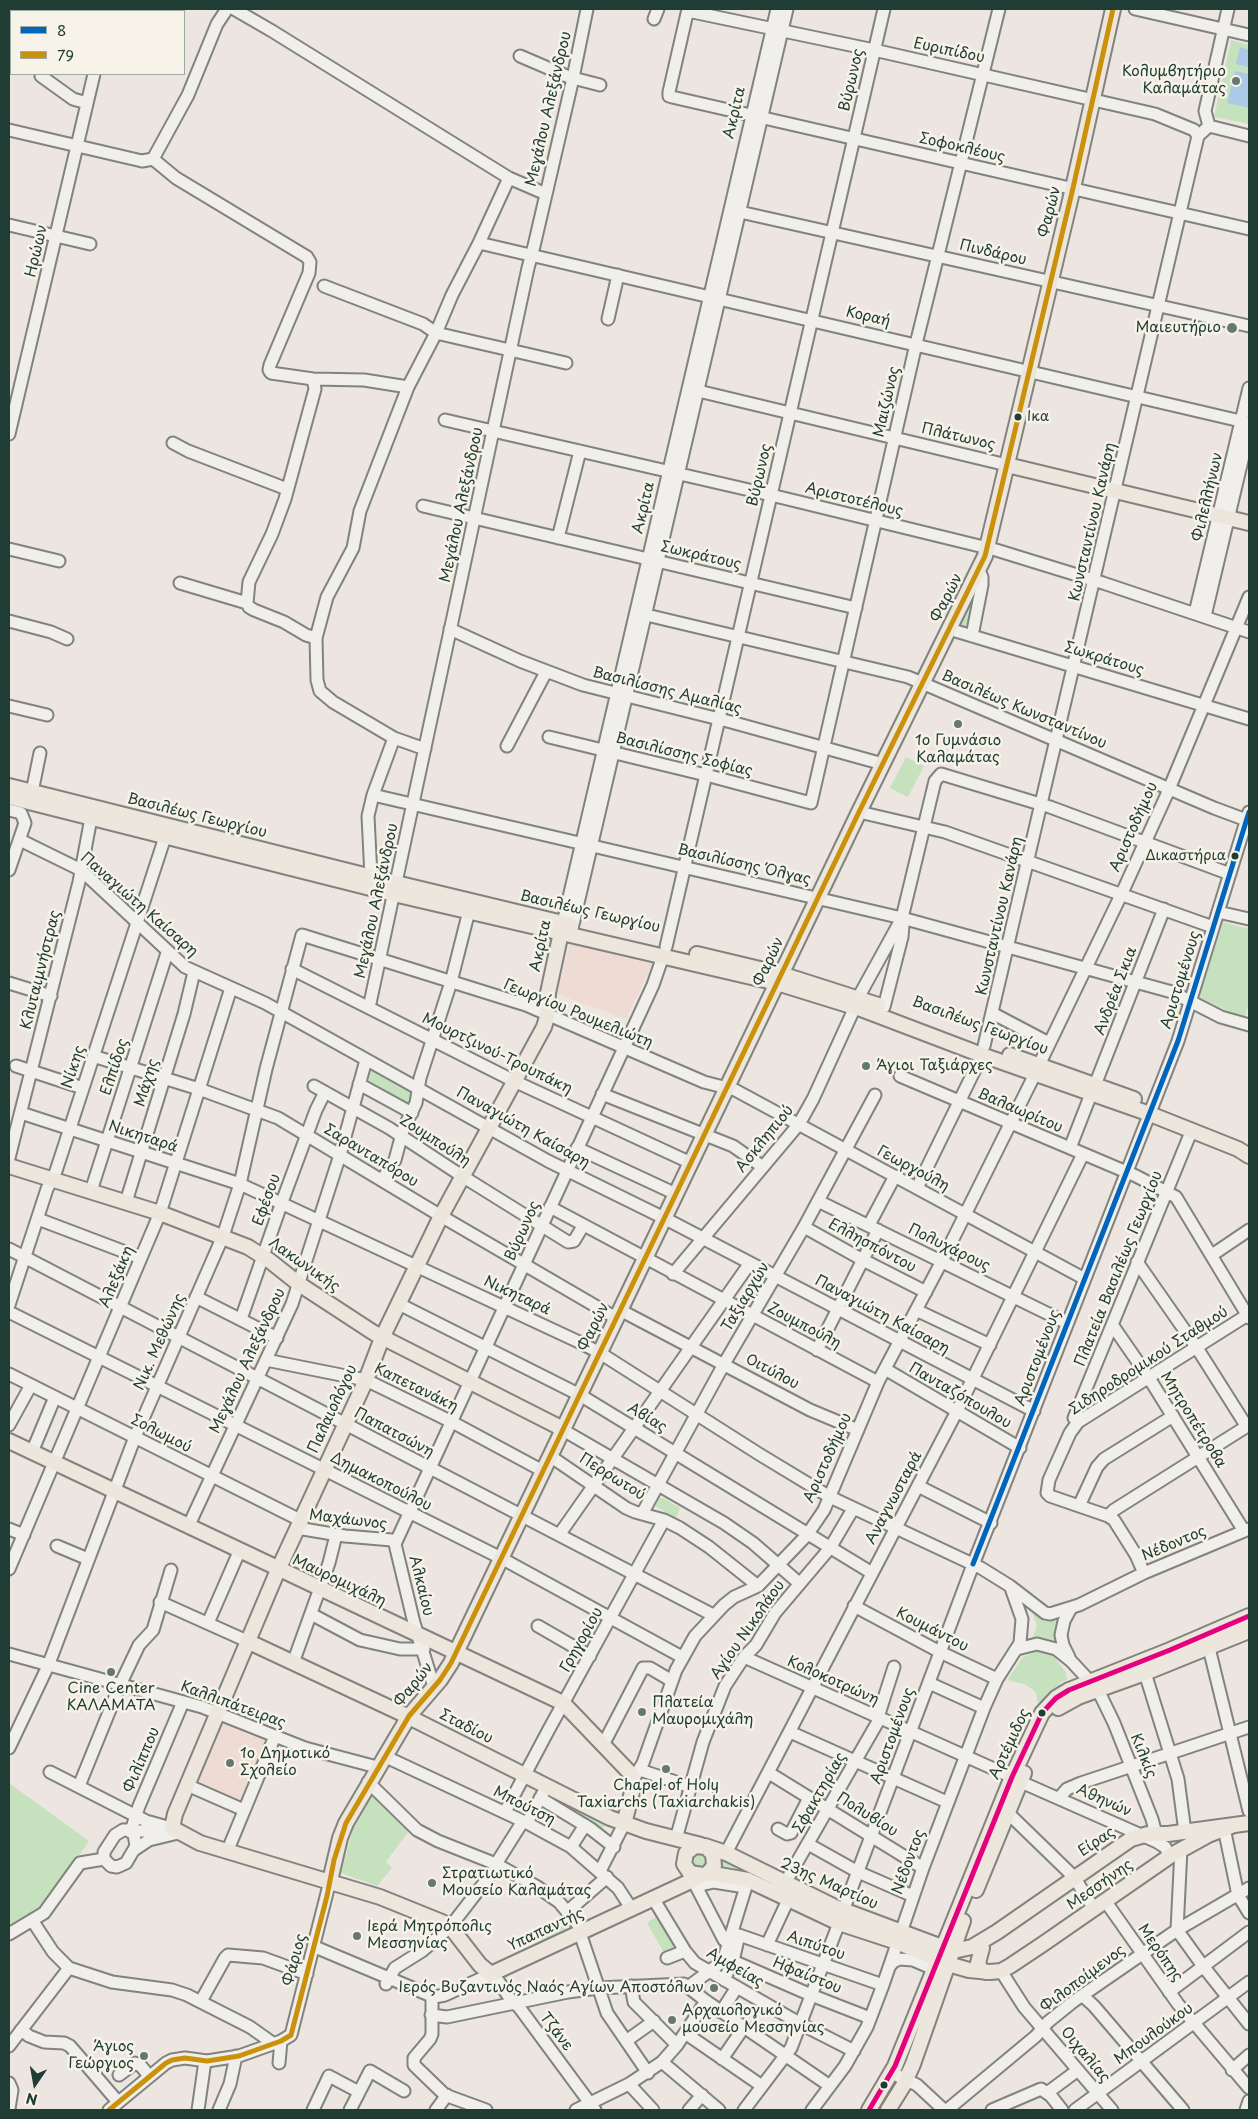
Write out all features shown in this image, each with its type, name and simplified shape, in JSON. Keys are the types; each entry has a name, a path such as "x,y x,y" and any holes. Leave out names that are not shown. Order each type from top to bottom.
{"main road":[{"name":"Φαρών","path":"330,1881 341,1832 368,1782 409,1716 447,1670 456,1653 817,898 988,548 1113,9"},
{"name":"Πλάτωνος","path":"1007,465 1249,523"},
{"name":"Βασιλέως Γεωργίου","path":"9,786 371,877 395,888 469,911 567,929"},
{"name":"Βασιλέως Γεωργίου","path":"9,797 164,836 779,978 856,1003 983,1051 1151,1110 1191,1132 1238,1149 1249,1156"},
{"name":"Ακρίτα","path":"547,1014 548,993 567,929"},
{"name":"Βασιλέως Γεωργίου","path":"856,1003 884,1007 983,1051"},
{"name":"Παλαιολόγου","path":"172,1829 173,1820 247,1641 298,1524 366,1380 382,1338 441,1216 542,1030 547,1014"},
{"name":"Λακωνικής","path":"9,1166 160,1213 222,1236 263,1256 299,1284 382,1338 563,1429"},
{"name":"Μαυρομιχάλη","path":"9,1441 320,1589 421,1643 456,1653 563,1703 603,1745 637,1774"},
{"name":"Αρτέμιδος","path":"1094,1686 1170,1650 1249,1616"},
{"name":"Αρτέμιδος","path":"869,2110 892,2073 1016,1779 1035,1724 1048,1705 1069,1690 1094,1686 1145,1673 1249,1633"},
{"name":"Σταδίου","path":"247,1641 409,1716 524,1775 543,1793 624,1824 676,1839"},
{"name":"Αριστοδήμου","path":"624,1824 637,1774"},
{"name":"Αρτέμιδος","path":"888,2110 907,2080 940,1957 964,1921 1008,1814 1016,1779"},
{"path":"1229,1826 1249,1823"},
{"name":"Είρας","path":"940,1957 982,1945 997,1932 1126,1842 1149,1835 1229,1826"},
{"name":"Μεσσήνης","path":"940,1957 968,1970 1000,1971 1175,1853 1229,1826"},
{"path":"172,1829 196,1842 380,1897 450,1927 480,1965 491,1974"},
{"name":"23ης Μαρτίου","path":"676,1839 726,1853 785,1883 841,1917"},
{"path":"673,1889 684,1862 689,1849 695,1846 703,1846 710,1850 714,1859 714,1866 705,1874 692,1874 684,1862 682,1846 676,1839"},
{"name":"23ης Μαρτίου","path":"705,1874 747,1884 788,1900 899,1936 940,1957"},
{"name":"Υπαπαντής","path":"491,1974 705,1874"},
{"path":"964,1921 967,1932 982,1945 978,1963 981,1970 985,1972"}],"street":[{"path":"153,160 188,95 217,24 227,9"},
{"path":"234,9 509,178 546,194"},
{"name":"Μεγάλου Αλεξάνδρου","path":"370,1008 510,351 587,9"},
{"name":"Ακρίτα","path":"567,929 776,30 777,9"},
{"name":"Ακρίτα","path":"776,30 787,9"},
{"name":"Βύρωνος","path":"395,1544 525,1264 566,1170 653,986 665,952 884,9"},
{"name":"Μαιζώνος","path":"811,803 916,344 999,9"},
{"path":"1134,9 1249,35"},
{"path":"1209,126 1205,110 1228,9"},
{"name":"Ευριπίδου","path":"688,10 983,74 1165,117 1194,130 1198,136"},
{"name":"Σοφοκλέους","path":"688,10 669,96 1249,229"},
{"path":"520,56 573,78 600,85"},
{"name":"Ηρώων","path":"9,434 12,406 56,236 94,75"},
{"path":"42,76 73,99 87,103"},
{"path":"1209,126 1249,136"},
{"path":"1198,136 1209,126"},
{"path":"9,130 142,161 153,160 205,196 306,257 310,262 309,273 268,370 275,374 313,379 364,380 408,387"},
{"name":"Κωνσταντίνου Κανάρη","path":"917,1188 983,1051 1160,306 1198,136"},
{"path":"425,748 394,738 333,702 320,691 317,680 316,638 327,598 353,548 360,511 408,387 436,333 452,295 509,178"},
{"name":"Πινδάρου","path":"734,210 1249,326"},
{"path":"9,226 90,244"},
{"name":"Κοραή","path":"479,243 1245,422"},
{"path":"608,319 618,275"},
{"path":"324,286 423,324 436,333 566,363"},
{"path":"247,603 249,582 272,534 287,489 315,389 313,379"},
{"name":"Φιλελλήνων","path":"1200,615 1245,422 1249,388"},
{"name":"Πλάτωνος","path":"692,390 1007,465"},
{"name":"Αριστοτέλους","path":"444,420 771,495 988,548 1249,632"},
{"name":"Φιλελλήνων","path":"1224,517 1249,431"},
{"path":"173,443 188,451 287,489"},
{"path":"558,538 580,451"},
{"name":"Σωκράτους","path":"423,506 856,608"},
{"path":"9,548 59,561"},
{"path":"972,636 982,585 982,577 978,571"},
{"path":"180,583 247,603 254,610 284,622 306,636 316,638"},
{"name":"Αριστοδήμου","path":"637,1774 682,1657 695,1636 713,1615 734,1597 758,1586 778,1566 807,1535 830,1497 878,1382 966,1214 1122,893 1169,789 1249,597"},
{"name":"Βασιλέως Κωνσταντίνου","path":"640,614 905,676 1169,789 1248,818"},
{"path":"9,621 51,632 67,639"},
{"name":"Βασιλίσσης Αμαλίας","path":"450,629 546,672 583,685 719,719 883,764"},
{"name":"Σωκράτους","path":"949,629 1249,719"},
{"path":"507,746 546,672"},
{"path":"9,706 46,715"},
{"name":"Βασιλίσσης Σοφίας","path":"549,737 706,775 811,803"},
{"path":"371,877 368,816 373,795 394,738"},
{"path":"32,792 40,754"},
{"path":"884,1007 902,937 904,925 902,918 923,826 935,781 941,774 1042,804 1230,874"},
{"name":"Βασιλίσσης Όλγας","path":"373,795 587,843 902,918 1173,992 1221,1017 1249,1025"},
{"path":"9,810 21,813 24,817 20,840 9,870"},
{"path":"859,812 923,826 1122,893 1213,927"},
{"name":"Κλυταιμνήστρας","path":"9,1158 51,996 81,870 91,818"},
{"name":"Αριστομένους","path":"744,2110 785,2055 800,2024 973,1564 1178,1041 1248,818"},
{"name":"Νίκης","path":"9,1305 70,1129 164,836"},
{"name":"Παναγιώτη Καίσαρη","path":"20,840 81,870 180,964 194,972 253,997 282,1012 566,1170 703,1238 1034,1411"},
{"name":"Ανδρέα Σκια","path":"1070,1148 1164,908"},
{"path":"382,1180 395,1160 401,1137 412,1114 420,1078 451,982 469,911"},
{"path":"1218,912 1249,920"},
{"name":"Ασκληπιού","path":"673,1274 799,1124 813,1099 856,1003 902,918"},
{"name":"Γεωργίου Ρουμελιώτη","path":"302,935 526,1005 623,1049 704,1082 727,1087"},
{"name":"Νικ. Μεθώνης","path":"9,1748 48,1666 135,1438 222,1236 240,1184 266,1070 302,935"},
{"name":"Ελπίδος","path":"91,1191 167,952"},
{"name":"Μουρτζινού-Τρουπάκη","path":"292,969 514,1081 691,1163"},
{"name":"Μάχης","path":"126,1202 184,1014 194,972"},
{"path":"9,983 51,996"},
{"name":"Αλεξάκη","path":"9,1569 160,1213 231,988"},
{"path":"992,1013 1049,1043"},
{"name":"Σαρανταπόρου","path":"93,1056 199,1089 278,1118 441,1216 618,1314"},
{"name":"Μεγάλου Αλεξάνδρου","path":"188,1527 277,1338 299,1284 340,1155 366,1060"},
{"path":"16,1066 83,1088"},
{"name":"Βαλαωρίτου","path":"900,1076 1127,1172 1167,1191"},
{"path":"360,1084 412,1114"},
{"name":"Γεωργούλη","path":"727,1087 1085,1279"},
{"name":"Ζουμπούλη","path":"319,1089 354,1108 570,1243 574,1241 583,1226"},
{"name":"Εφέσου","path":"241,1319 307,1134 319,1089"},
{"path":"602,1094 705,1134 738,1149 763,1167"},
{"name":"Ταξιαρχών","path":"642,1514 724,1364 804,1227 875,1094"},
{"name":"Νικηταρά","path":"21,1113 240,1184 505,1307 600,1353 830,1497 973,1564 1010,1586"},
{"name":"Πλατεία Βασιλέως Γεωργίου","path":"1074,1418 1191,1132"},
{"path":"577,1148 676,1194"},
{"name":"Αναγνωσταρά","path":"726,1853 957,1411 1083,1154"},
{"path":"817,1350 863,1260 873,1228 895,1176"},
{"path":"1167,1191 1176,1197 1249,1316"},
{"name":"Πολυχάρους","path":"818,1201 1067,1323"},
{"name":"Ζουμπούλη","path":"550,1207 878,1382"},
{"path":"38,1219 141,1258"},
{"name":"Ελλησπόντου","path":"804,1227 926,1292"},
{"path":"1212,1255 1249,1230"},
{"name":"Παπατσώνη","path":"9,1249 713,1615"},
{"path":"1108,1516 1112,1511 1248,1426 1137,1262"},
{"path":"559,1535 750,1263"},
{"path":"196,1296 277,1338"},
{"name":"Αβίας","path":"399,1304 580,1395 872,1573"},
{"path":"916,1310 990,1345"},
{"name":"Δημακοπούλου","path":"9,1312 501,1558 682,1657"},
{"name":"Οιτύλου","path":"618,1314 724,1364 810,1410 858,1430"},
{"name":"Σιδηροδρομικού Σταθμού","path":"1079,1506 1054,1498 1047,1493 1049,1480 1073,1428 1080,1420 1249,1316"},
{"name":"Μητροπέτροβα","path":"1113,1326 1149,1378 1247,1530"},
{"name":"Καπετανάκη","path":"266,1360 366,1380 452,1422 543,1471"},
{"name":"Πανταζόπουλου","path":"885,1369 1020,1448"},
{"name":"Σολωμού","path":"9,1374 212,1476 298,1524"},
{"path":"9,1426 31,1385"},
{"path":"32,1452 55,1397"},
{"path":"1144,1573 1132,1548 1116,1522 1108,1516 1079,1506 1097,1467 1104,1459 1173,1416"},
{"path":"563,1429 724,1523 753,1543 799,1583"},
{"name":"Περρωτού","path":"550,1456 626,1508 664,1520 703,1543 758,1586"},
{"path":"918,1486 991,1522"},
{"name":"Αγίου Νικολάου","path":"676,1839 703,1742 718,1702 744,1656 756,1644 771,1619 799,1583 830,1548 853,1509"},
{"name":"Γρηγορίου","path":"505,1812 664,1520"},
{"name":"Μαχάωνος","path":"298,1524 336,1535 392,1540 395,1544"},
{"path":"9,1529 24,1535"},
{"name":"Νέδοντος","path":"1010,1586 1048,1614 1071,1608 1200,1548 1247,1530"},
{"path":"293,1663 320,1589 336,1535"},
{"name":"Αλκαίου","path":"395,1544 434,1687"},
{"path":"57,1546 88,1559"},
{"path":"208,1623 240,1552"},
{"path":"79,1786 120,1685 139,1646 153,1630 171,1570"},
{"path":"1010,1586 1020,1609 1023,1622 1018,1648"},
{"name":"Σταδίου","path":"160,1602 247,1641"},
{"name":"Κουμάντου","path":"854,1606 940,1652 997,1679"},
{"path":"1071,1608 1064,1622 1061,1635 1064,1648 1071,1661"},
{"path":"311,1614 360,1640 400,1650 421,1643"},
{"path":"538,1626 590,1656"},
{"path":"1018,1648 1033,1644 1043,1644 1056,1650 1071,1661 1094,1686"},
{"name":"Νέδοντος","path":"812,2110 854,2052 870,2018 947,1802 984,1708 997,1679 1018,1648"},
{"path":"1209,1648 1249,1811"},
{"name":"Καλλιπάτειρας","path":"9,1654 183,1702 217,1713 305,1748 381,1762"},
{"name":"Κολοκοτρώνη","path":"744,1656 965,1757"},
{"name":"Σφακτηρίας","path":"785,1883 879,1718 894,1667"},
{"path":"603,1745 643,1668 650,1668 672,1681"},
{"path":"1145,1673 1171,1753 1180,1788 1185,1832"},
{"path":"929,1683 984,1708"},
{"name":"Κιλκίς","path":"1094,1686 1131,1766 1152,1819 1149,1835"},
{"name":"Φιλίππου","path":"131,1831 139,1806 183,1702"},
{"path":"1059,1798 1070,1788 1249,1727"},
{"path":"790,1732 947,1802"},
{"path":"227,1852 275,1736"},
{"name":"Αθηνών","path":"965,1757 1149,1835 1175,1853"},
{"name":"Μπούτση","path":"381,1762 505,1812 571,1847 618,1888 631,1908"},
{"path":"50,1772 136,1816 172,1829"},
{"name":"Πολυβίου","path":"769,1773 923,1868"},
{"path":"637,1774 690,1787"},
{"path":"368,1782 421,1833 497,1864 544,1891 568,1911 582,1932 607,2014 648,2073"},
{"path":"187,1785 244,1810"},
{"path":"387,1982 395,1968 422,1951 450,1927 497,1864 543,1793"},
{"name":"Σταδίου","path":"543,1793 614,1847"},
{"path":"778,1829 786,1834 790,1834 810,1798"},
{"name":"Μερόπης","path":"1008,1814 1074,1877 1100,1905 1142,1954 1194,2024 1249,2088"},
{"path":"568,1911 603,1874 624,1824"},
{"path":"571,1847 585,1825"},
{"path":"1229,1826 1238,1895 1249,1913"},
{"path":"172,1829 134,1850 122,1866 111,1866 104,1859 104,1852 115,1835 122,1830 143,1832 172,1829"},
{"path":"131,1831 136,1837 134,1850"},
{"path":"808,1844 858,1872 913,1896"},
{"path":"1175,1853 1177,1930 1249,2024"},
{"path":"9,1934 44,1913 80,1863 104,1859"},
{"name":"Φάριος","path":"113,2106 172,2060 185,2058 205,2061 236,2056 277,2043 294,2035 330,1881"},
{"path":"724,1980 733,1961 735,1941 747,1884 714,1882 696,1886 724,1940 735,1941"},
{"name":"Φιλοποίμενος","path":"946,2110 1036,2036 1069,2004 1177,1930 1249,1888"},
{"name":"Αμφείας","path":"653,1898 684,1951 695,1963 800,2024 854,2052"},
{"path":"767,1945 788,1900"},
{"path":"32,1920 54,1952 69,1968 112,1982 172,1990 201,2001 277,2043 279,2063"},
{"path":"1169,1992 1249,1932"},
{"path":"431,2015 447,2017 568,1992 598,1988 686,1986 710,1972 723,1961 735,1941"},
{"name":"Αιπύτου","path":"735,1941 767,1945 883,1985"},
{"path":"315,1947 387,1982 432,1996 431,2015 433,2028 431,2037 414,2058 413,2062 420,2072 447,2096 486,2110"},
{"path":"667,1958 684,1951"},
{"path":"201,2001 228,1955 263,1958 308,1974"},
{"path":"889,1967 892,1962 899,1959 940,1957"},
{"name":"Ηφαίστου","path":"733,1961 870,2018"},
{"path":"9,2046 69,1968"},
{"name":"Οιχαλίας","path":"1000,1971 1024,2007 1112,2110"},
{"name":"Υπαπαντής","path":"432,1996 444,1995 491,1974"},
{"name":"Τζάνε","path":"491,1974 593,2106"},
{"name":"Μπουλούκου","path":"1075,2110 1249,1982"},
{"path":"632,1986 634,2002 677,2045"},
{"path":"686,1986 706,2002 830,2086"},
{"path":"721,2012 737,1987"},
{"path":"1083,1996 1094,2006 1142,2062 1176,2108"},
{"path":"576,2110 593,2106 648,2073 662,2062 677,2045 706,2002"},
{"path":"626,2041 654,2021"},
{"path":"722,2059 744,2027"},
{"path":"21,2030 29,2036 44,2042 64,2043 70,2046 113,2106"},
{"path":"685,2033 762,2086"},
{"path":"1232,2070 1249,2055"},
{"path":"219,2110 230,2084 236,2056"},
{"path":"198,2110 205,2061"},
{"path":"662,2062 719,2110"},
{"path":"119,2075 135,2064 141,2066 150,2076"},
{"path":"1047,2093 1078,2070"},
{"path":"350,2110 359,2092 377,2072 404,2090"},
{"path":"892,2073 922,2090 946,2110"},
{"path":"313,2110 329,2076 359,2092"},
{"path":"9,2083 12,2090 9,2109"},
{"path":"629,2084 652,2110"},
{"path":"992,2110 1040,2089 1047,2093 1062,2110"},
{"path":"688,2110 702,2095"},
{"path":"436,2110 447,2096"},
{"path":"1246,2110 1249,2101"}],"shaded area":[{"path":"570,943 652,964 626,1019 557,994"},
{"name":"1o Δημοτικό Σχολείο","path":"219,1722 267,1742 241,1804 194,1783"}],"green space":[{"name":"Κολυμβητήριο Καλαμάτας","path":"1231,40 1249,45 1249,124 1214,117"},
{"path":"975,595 968,628 961,626 961,624"},
{"path":"906,757 924,766 908,797 890,788"},
{"path":"1223,922 1249,929 1249,1000 1245,1019 1199,997"},
{"path":"371,1069 413,1093 409,1107 368,1084"},
{"path":"659,1498 663,1498 680,1508 676,1518 655,1506"},
{"path":"1033,1614 1056,1621 1055,1640 1033,1637 1037,1626"},
{"path":"1040,1650 1047,1651 1054,1657 1065,1671 1067,1680 1059,1683 1061,1687 1038,1704 1036,1693 1032,1689 1024,1684 1008,1679 1023,1657"},
{"path":"9,1783 89,1841 41,1911 9,1930"},
{"path":"374,1793 411,1828 386,1862 392,1868 377,1886 341,1873 353,1829"},
{"path":"558,1802 605,1825 600,1832 556,1804"},
{"path":"696,1852 706,1854 708,1862 703,1869 693,1867 690,1859"},
{"path":"718,1857 881,1930 750,1874 715,1869"},
{"path":"661,1913 685,1951 667,1958 647,1923"},
{"path":"565,1914 574,1925 542,1941 537,1933"}],"water":[{"path":"1240,47 1249,50 1248,67 1236,64"},
{"name":"Κολυμβητήριο Καλαμάτας","path":"1235,71 1249,74 1249,108 1227,103"}],"transit line":[{"name":"79","path":"109,2110 172,2060 185,2058 207,2061 239,2056 281,2041 291,2035 327,1896 334,1860 346,1823 409,1716 440,1680 451,1663 859,812 985,556 1073,188 1113,9"},
{"name":"8","path":"973,1564 1178,1041 1249,812"},
{"path":"869,2110 895,2066 1012,1777 1042,1713 1056,1698 1069,1690 1249,1616"}],"place":[{"name":"Κολυμβητήριο Καλαμάτας","path":"1236,81"},
{"name":"Μαιευτήριο","path":"1232,328"},
{"name":"Ικα","path":"1018,417"},
{"name":"1ο Γυμνάσιο Καλαμάτας","path":"958,724"},
{"name":"Δικαστήρια","path":"1235,856"},
{"name":"Άγιοι Ταξιάρχες","path":"866,1066"},
{"name":"Cine Center ΚΑΛΑΜΑΤΑ","path":"111,1672"},
{"name":"Πλατεία Μαυρομιχάλη","path":"642,1712"},
{"name":"1o Δημοτικό Σχολείο","path":"230,1763"},
{"name":"Chapel of Holy Taxiarchs (Taxiarchakis)","path":"666,1769"},
{"name":"Στρατιωτικό Μουσείο Καλαμάτας","path":"432,1883"},
{"name":"Ιερά Μητρόπολις Μεσσηνίας","path":"357,1936"},
{"name":"Ιερός Βυζαντινός Ναός Αγίων Αποστόλων","path":"714,1988"},
{"name":"Αρχαιολογικό μουσείο Μεσσηνίας","path":"672,2020"},
{"name":"Άγιος Γεώργιος","path":"144,2056"}]}
